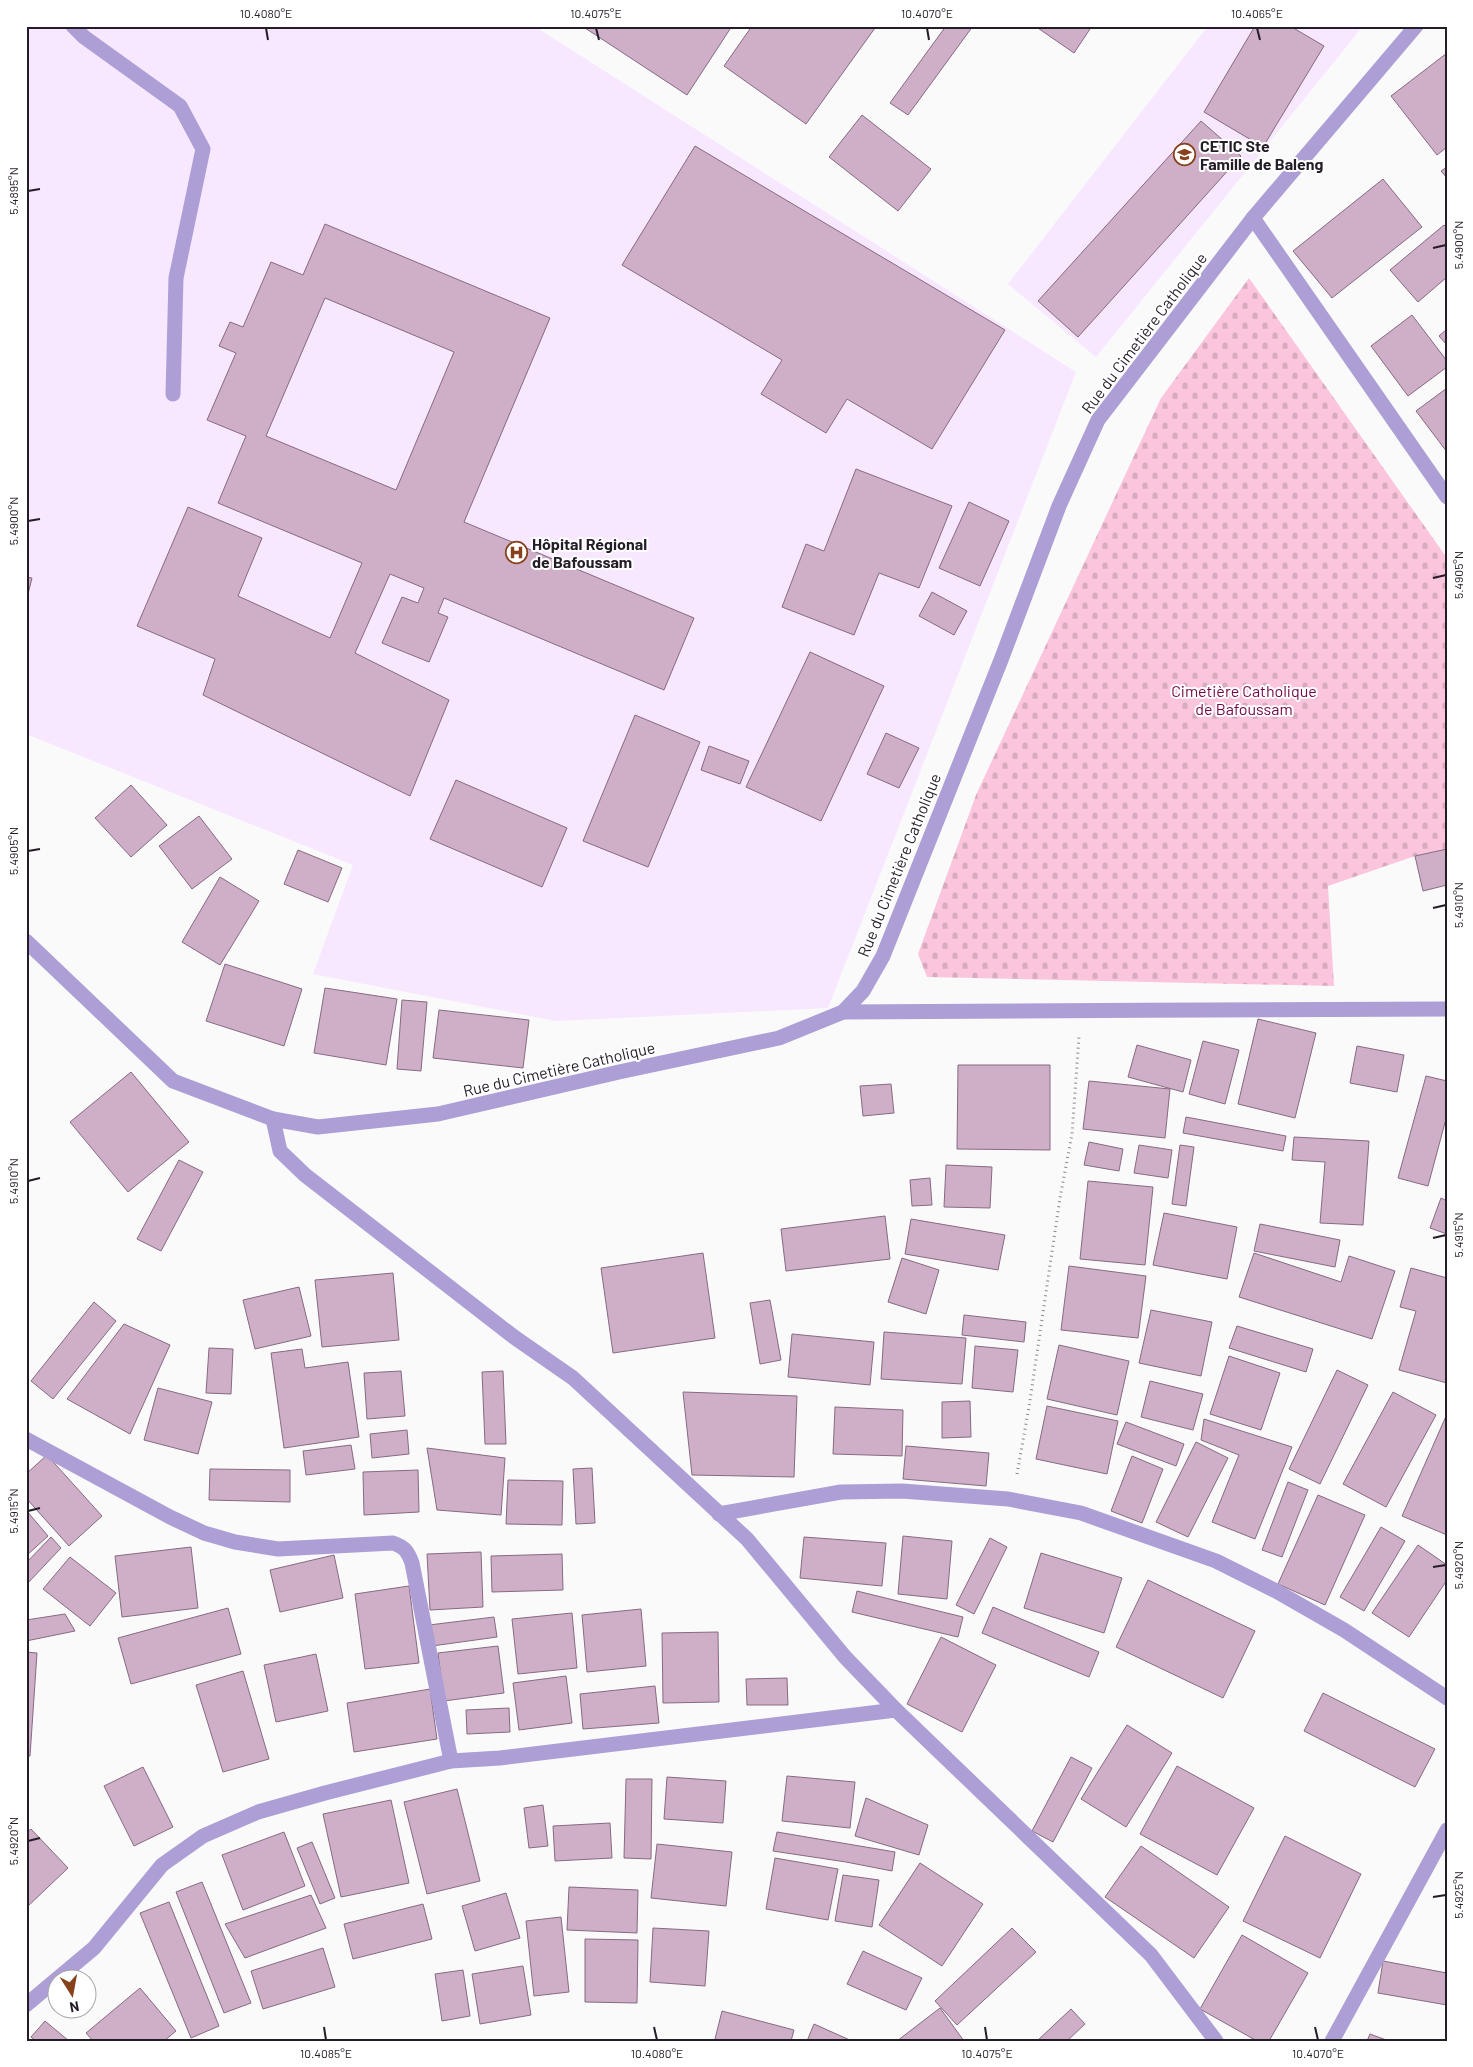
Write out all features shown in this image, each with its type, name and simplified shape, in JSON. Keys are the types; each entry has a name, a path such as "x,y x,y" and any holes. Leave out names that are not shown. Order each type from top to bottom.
{"street":[{"path":"73,26 84,38 180,106 203,149 176,278 173,394"},
{"name":"Rue du Cimetière Catholique","path":"26,941 173,1081 273,1119 318,1127 438,1114 619,1072 779,1038 843,1012 863,991 883,956 1001,660 1059,506 1098,420 1253,218 1416,26"},
{"path":"1253,218 1447,497"},
{"path":"843,1012 1447,1008"},
{"path":"273,1119 280,1151 306,1175 514,1337 573,1378 746,1539 845,1657 896,1710 1151,1955 1216,2041"},
{"path":"26,1439 170,1517 204,1533 235,1542 278,1549 393,1543 403,1546 409,1553 412,1563 451,1761"},
{"path":"719,1514 841,1492 902,1491 1012,1500 1080,1513 1216,1561 1276,1591 1344,1630 1447,1698"},
{"path":"26,2005 94,1948 162,1865 203,1836 258,1812 451,1761 500,1758 896,1710"},
{"path":"1332,2041 1447,1830"}],"path":[{"path":"1012,1500 1029,1407 1060,1198 1072,1134 1080,1009"}],"shaded area":[{"name":"Hôpital Régional de Bafoussam","path":"26,26 534,26 1076,372 828,1008 556,1021 313,974 353,865 26,734"},
{"name":"CETIC Ste Famille de Baleng","path":"1208,26 1363,26 1096,357 1008,284"}],"green space":[{"name":"Cimetière Catholique de Bafoussam","path":"1249,278 1447,558 1447,849 1415,856 1328,886 1334,986 927,977 918,954 976,795 1161,398"}],"building":[{"path":"582,26 732,26 687,95"},
{"path":"752,26 873,26 875,28 806,124 724,66"},
{"path":"946,26 973,26 908,115 890,103"},
{"path":"1035,26 1092,26 1074,53"},
{"path":"1255,26 1290,26 1324,46 1263,147 1204,112"},
{"path":"1447,53 1447,147 1437,155 1391,96"},
{"path":"862,115 931,169 898,211 829,157"},
{"path":"1201,121 1241,156 1078,337 1038,301"},
{"path":"695,146 1005,330 932,449 847,399 826,433 761,394 782,360 622,265"},
{"path":"1447,167 1447,178 1441,171"},
{"path":"1383,179 1422,227 1332,298 1293,251"},
{"path":"325,224 550,318 464,522 694,618 664,690 444,598 438,613 448,617 429,662 382,643 402,597 418,603 424,588 390,574 355,653 449,700 410,796 203,695 215,659 137,626 188,507 262,538 238,596 330,638 362,563 218,503 246,436 207,420 236,353 219,346 230,322 243,327 271,262 303,275","holes":["325,298 454,352 396,490 266,436"]},
{"path":"1444,225 1447,228 1447,277 1418,302 1390,270"},
{"path":"1412,315 1447,361 1447,367 1408,396 1371,346"},
{"path":"1447,329 1447,345 1439,336"},
{"path":"1447,388 1447,452 1416,411"},
{"path":"856,469 952,506 919,588 879,573 854,635 782,607 806,544 824,551"},
{"path":"969,502 1009,521 980,586 939,568"},
{"path":"26,577 32,578 26,602"},
{"path":"932,592 967,611 954,635 919,616"},
{"path":"810,652 884,686 821,821 746,787"},
{"path":"635,715 700,742 648,867 583,841"},
{"path":"886,733 919,748 899,788 867,774"},
{"path":"709,746 749,761 740,784 701,770"},
{"path":"456,780 567,828 542,887 430,839"},
{"path":"131,785 167,825 131,857 95,818"},
{"path":"199,816 232,859 192,889 159,846"},
{"path":"1447,849 1447,885 1423,891 1415,856"},
{"path":"298,850 342,868 328,902 284,884"},
{"path":"220,877 259,901 220,965 182,942"},
{"path":"225,964 302,989 284,1046 206,1021"},
{"path":"325,988 397,999 386,1065 314,1053"},
{"path":"402,1000 427,1002 421,1071 397,1069"},
{"path":"439,1010 529,1020 523,1068 433,1058"},
{"path":"1258,1019 1316,1033 1295,1118 1238,1104"},
{"path":"1203,1041 1239,1050 1225,1104 1189,1094"},
{"path":"1137,1045 1191,1060 1183,1092 1128,1077"},
{"path":"1357,1046 1404,1055 1397,1092 1350,1083"},
{"path":"958,1065 1050,1065 1050,1150 957,1149"},
{"path":"131,1072 189,1142 128,1192 70,1122"},
{"path":"1426,1076 1447,1081 1447,1115 1428,1186 1398,1178"},
{"path":"1089,1081 1170,1089 1165,1138 1083,1129"},
{"path":"891,1084 894,1113 863,1116 860,1086"},
{"path":"1186,1117 1286,1136 1283,1151 1183,1133"},
{"path":"1294,1137 1369,1141 1363,1225 1320,1223 1325,1162 1292,1160"},
{"path":"1089,1142 1123,1149 1119,1171 1084,1165"},
{"path":"1139,1145 1172,1150 1168,1178 1134,1173"},
{"path":"1180,1145 1194,1147 1186,1206 1172,1204"},
{"path":"179,1160 203,1172 161,1251 137,1239"},
{"path":"946,1165 992,1167 990,1208 944,1207"},
{"path":"930,1178 932,1205 912,1206 910,1180"},
{"path":"1088,1181 1153,1187 1145,1265 1080,1259"},
{"path":"1441,1198 1447,1201 1447,1234 1430,1228"},
{"path":"1164,1213 1237,1227 1227,1279 1153,1265"},
{"path":"885,1216 890,1259 786,1271 781,1229"},
{"path":"911,1219 1005,1235 998,1270 905,1254"},
{"path":"1260,1224 1340,1240 1335,1267 1254,1251"},
{"path":"703,1253 715,1338 613,1353 601,1268"},
{"path":"1254,1253 1341,1282 1349,1256 1395,1271 1372,1339 1239,1297"},
{"path":"902,1258 939,1270 926,1314 888,1302"},
{"path":"1069,1266 1146,1276 1138,1338 1061,1330"},
{"path":"1411,1268 1447,1278 1447,1383 1399,1370 1416,1311 1400,1307"},
{"path":"393,1273 399,1340 322,1347 315,1280"},
{"path":"299,1287 311,1336 255,1349 243,1300"},
{"path":"770,1300 781,1360 760,1364 750,1303"},
{"path":"94,1302 116,1321 53,1399 31,1381"},
{"path":"1151,1310 1212,1322 1201,1376 1139,1363"},
{"path":"964,1315 1026,1322 1024,1342 962,1335"},
{"path":"124,1324 170,1345 130,1434 67,1399"},
{"path":"1237,1326 1313,1349 1306,1372 1229,1348"},
{"path":"884,1332 966,1338 962,1384 881,1379"},
{"path":"792,1334 874,1342 870,1385 788,1377"},
{"path":"1059,1345 1129,1361 1117,1415 1047,1399"},
{"path":"975,1346 1018,1350 1013,1392 972,1388"},
{"path":"209,1348 233,1349 231,1394 206,1393"},
{"path":"302,1349 305,1368 348,1362 359,1437 284,1448 271,1353"},
{"path":"1229,1356 1280,1373 1261,1430 1210,1414"},
{"path":"1337,1370 1368,1385 1320,1484 1289,1469"},
{"path":"401,1371 405,1416 367,1419 364,1373"},
{"path":"503,1371 506,1444 485,1444 482,1372"},
{"path":"1150,1381 1203,1394 1193,1430 1141,1417"},
{"path":"158,1388 212,1402 198,1454 144,1440"},
{"path":"683,1392 797,1396 794,1477 692,1475"},
{"path":"1393,1392 1436,1415 1386,1507 1343,1484"},
{"path":"970,1401 971,1437 942,1438 942,1402"},
{"path":"1047,1406 1118,1421 1107,1474 1036,1459"},
{"path":"835,1407 903,1410 902,1456 833,1454"},
{"path":"1447,1414 1447,1535 1402,1516"},
{"path":"1204,1419 1292,1447 1255,1539 1212,1522 1239,1455 1201,1440"},
{"path":"1126,1422 1184,1444 1176,1466 1117,1444"},
{"path":"407,1430 409,1454 372,1458 370,1434"},
{"path":"1196,1442 1228,1458 1188,1537 1156,1522"},
{"path":"351,1445 355,1469 306,1475 303,1451"},
{"path":"906,1446 989,1453 986,1486 903,1479"},
{"path":"427,1448 505,1458 501,1515 437,1510"},
{"path":"47,1455 102,1516 69,1546 26,1498 26,1474"},
{"path":"1132,1456 1163,1469 1142,1523 1111,1511"},
{"path":"592,1468 595,1523 576,1524 573,1469"},
{"path":"210,1469 290,1470 290,1502 209,1500"},
{"path":"418,1470 419,1512 364,1515 363,1472"},
{"path":"508,1480 563,1481 562,1525 506,1524"},
{"path":"1288,1482 1308,1490 1282,1557 1262,1550"},
{"path":"1318,1495 1365,1515 1325,1605 1278,1584"},
{"path":"26,1510 48,1536 26,1556"},
{"path":"1381,1527 1405,1541 1364,1611 1340,1597"},
{"path":"903,1536 952,1541 947,1599 898,1594"},
{"path":"51,1537 61,1548 26,1585 26,1563"},
{"path":"804,1537 886,1543 882,1586 800,1578"},
{"path":"990,1538 1007,1547 974,1614 956,1605"},
{"path":"1418,1545 1447,1565 1447,1580 1409,1637 1372,1613"},
{"path":"191,1547 198,1608 122,1617 115,1556"},
{"path":"481,1552 483,1607 430,1610 427,1554"},
{"path":"1041,1553 1122,1578 1104,1633 1024,1608"},
{"path":"562,1554 563,1590 492,1592 491,1556"},
{"path":"334,1555 343,1598 280,1612 270,1570"},
{"path":"70,1557 116,1593 90,1626 43,1589"},
{"path":"1148,1580 1255,1631 1223,1698 1116,1647"},
{"path":"409,1586 419,1663 365,1669 355,1594"},
{"path":"857,1591 963,1617 958,1637 852,1612"},
{"path":"993,1607 1099,1652 1089,1677 982,1633"},
{"path":"228,1608 241,1654 131,1684 118,1638"},
{"path":"641,1609 646,1666 587,1672 582,1615"},
{"path":"572,1613 577,1668 518,1674 512,1619"},
{"path":"65,1614 75,1631 26,1641 26,1620"},
{"path":"494,1617 497,1637 432,1646 429,1625"},
{"path":"718,1632 719,1702 663,1703 662,1633"},
{"path":"941,1637 996,1665 962,1732 907,1704"},
{"path":"498,1646 504,1693 444,1701 438,1653"},
{"path":"26,1652 37,1653 30,1756 26,1756"},
{"path":"316,1654 328,1711 276,1722 264,1665"},
{"path":"243,1671 269,1759 223,1772 196,1685"},
{"path":"566,1676 572,1723 519,1730 513,1683"},
{"path":"787,1678 788,1705 747,1705 746,1679"},
{"path":"655,1686 659,1723 583,1729 580,1694"},
{"path":"430,1689 437,1739 354,1752 347,1703"},
{"path":"1323,1693 1435,1749 1415,1787 1304,1731"},
{"path":"509,1708 510,1732 467,1734 466,1710"},
{"path":"1127,1725 1172,1753 1126,1827 1081,1799"},
{"path":"1071,1757 1092,1768 1053,1842 1032,1831"},
{"path":"1177,1766 1254,1808 1217,1875 1140,1834"},
{"path":"143,1767 173,1827 134,1846 104,1786"},
{"path":"787,1776 855,1782 850,1828 782,1821"},
{"path":"667,1777 726,1781 723,1823 664,1819"},
{"path":"626,1779 652,1779 651,1859 624,1858"},
{"path":"457,1789 480,1881 427,1894 404,1802"},
{"path":"866,1798 928,1825 919,1855 855,1836"},
{"path":"391,1800 409,1883 341,1897 323,1814"},
{"path":"543,1805 548,1846 529,1848 524,1808"},
{"path":"610,1823 612,1858 555,1861 553,1826"},
{"path":"31,1829 68,1868 26,1908 26,1833"},
{"path":"284,1832 305,1886 243,1910 222,1855"},
{"path":"777,1832 895,1852 892,1871 773,1851"},
{"path":"1285,1836 1361,1874 1320,1958 1243,1921"},
{"path":"312,1842 335,1898 320,1904 297,1848"},
{"path":"657,1844 732,1852 726,1906 651,1898"},
{"path":"1141,1846 1229,1907 1194,1958 1105,1897"},
{"path":"775,1858 838,1869 828,1920 766,1909"},
{"path":"920,1863 983,1904 942,1966 879,1925"},
{"path":"843,1875 879,1880 872,1927 835,1921"},
{"path":"202,1882 251,2003 224,2013 176,1892"},
{"path":"569,1887 638,1890 637,1933 567,1930"},
{"path":"506,1893 520,1938 475,1951 462,1906"},
{"path":"311,1895 326,1928 245,1958 225,1924"},
{"path":"169,1902 219,2026 191,2038 140,1913"},
{"path":"423,1904 432,1939 353,1959 344,1924"},
{"path":"561,1917 569,1992 534,1996 526,1921"},
{"path":"653,1928 709,1931 705,1986 650,1982"},
{"path":"1012,1928 1036,1952 957,2025 935,2001"},
{"path":"1242,1935 1308,1973 1269,2041 1257,2041 1200,2009"},
{"path":"585,1939 638,1940 637,2003 585,2002"},
{"path":"323,1948 335,1987 263,2009 251,1971"},
{"path":"863,1951 922,1978 906,2010 847,1984"},
{"path":"1383,1961 1447,1973 1447,2005 1378,1993"},
{"path":"523,1966 531,2015 480,2024 472,1974"},
{"path":"463,1970 470,2016 442,2021 435,1974"},
{"path":"140,1988 176,2031 164,2041 93,2041 86,2033"},
{"path":"940,2008 964,2041 897,2041"},
{"path":"1071,2009 1085,2024 1067,2041 1037,2041"},
{"path":"722,2011 794,2030 791,2041 722,2041 715,2039"},
{"path":"45,2021 69,2041 36,2041 31,2037"},
{"path":"814,2024 852,2041 807,2041"},
{"path":"1370,2034 1389,2041 1367,2041"}],"place":[{"name":"CETIC Ste Famille de Baleng","path":"1184,155"},
{"name":"Hôpital Régional de Bafoussam","path":"516,553"}]}
